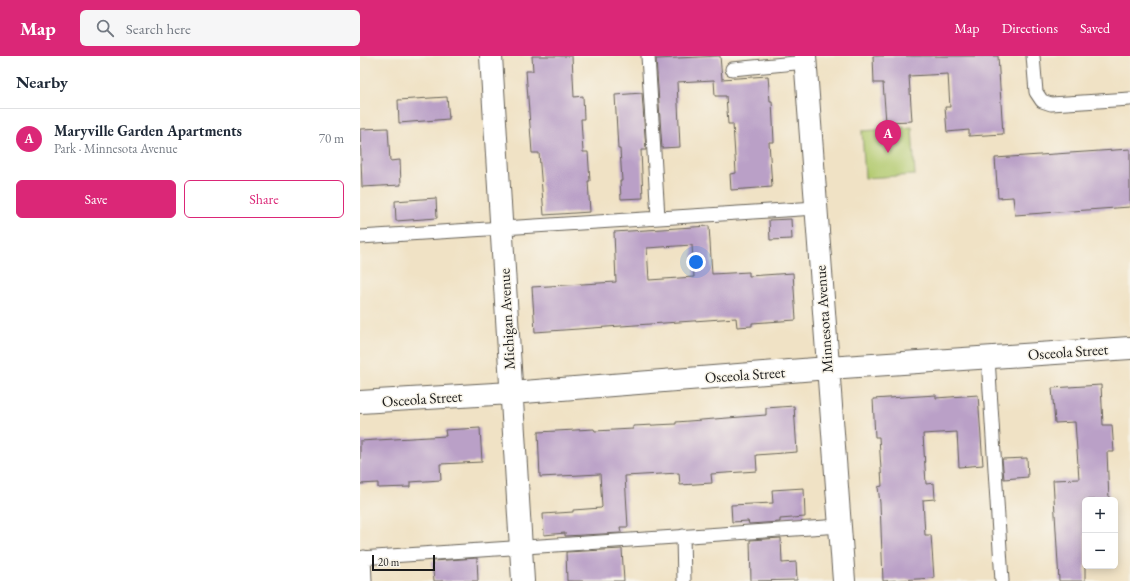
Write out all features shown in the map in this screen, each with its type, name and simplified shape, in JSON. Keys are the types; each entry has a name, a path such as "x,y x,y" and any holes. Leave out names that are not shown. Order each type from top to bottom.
{"street":[{"name":"Michigan Avenue","path":"491,56 523,581"},
{"name":"Minnesota Avenue","path":"805,59 844,581"},
{"name":"Osceola Street","path":"360,402 511,393 828,368 1130,348"}],"lane":[{"path":"648,56 658,218"},
{"path":"1033,56 1036,92 1042,101 1051,104 1130,99"},
{"path":"732,69 805,59"},
{"path":"360,238 816,208"},
{"path":"988,358 1002,581"},
{"path":"365,581 362,558 841,526"},
{"path":"683,536 684,581"}],"green space":[{"path":"912,127 915,175 865,178 862,131"}],"building":[{"path":"532,56 572,56 574,97 583,96 584,119 581,119 583,152 588,152 590,212 544,215 539,153 532,153 526,71 533,71"},
{"path":"720,56 722,79 768,76 770,101 772,101 774,142 769,142 772,187 731,190 730,174 736,173 733,124 728,124 726,96 715,96 714,80 677,82 680,147 662,148 656,59"},
{"path":"873,56 998,56 1003,134 969,136 969,130 947,132 945,107 950,107 948,74 909,76 912,121 886,122 883,83 874,83"},
{"path":"642,93 646,150 641,150 643,198 621,199 620,181 622,181 620,149 618,149 615,95"},
{"path":"447,97 449,119 399,123 398,100"},
{"path":"388,128 390,161 400,160 401,185 362,187 360,129"},
{"path":"1130,149 1130,207 1015,215 1013,197 998,198 995,158"},
{"path":"436,198 437,218 396,221 395,201"},
{"path":"791,219 792,239 770,240 769,220"},
{"path":"709,226 712,274 749,272 749,276 793,273 796,320 752,323 752,326 737,327 736,318 535,332 532,287 616,282 614,232","holes":["692,245 694,277 649,280 647,248"]},
{"path":"1101,385 1103,425 1112,425 1114,452 1107,452 1109,497 1082,497 1082,569 1085,569 1085,581 1059,581 1053,480 1079,479 1075,422 1055,423 1052,388"},
{"path":"936,395 936,398 978,395 983,465 959,467 957,432 923,434 926,484 934,483 935,499 923,500 925,535 931,535 934,578 883,581 878,487 882,486 879,437 875,437 873,399"},
{"path":"794,406 797,452 756,455 757,471 711,474 712,483 680,485 679,473 625,476 628,527 620,527 621,533 565,536 565,533 544,535 543,514 573,512 573,510 602,507 600,474 540,477 538,432 594,429 595,431 633,429 633,426 676,424 676,422 766,415 766,408"},
{"path":"480,428 482,462 440,464 441,480 410,482 410,487 378,488 378,483 360,484 360,441 446,436 445,430"},
{"path":"1027,458 1028,477 1004,479 1002,459"},
{"path":"804,488 805,517 780,519 780,522 749,524 748,521 732,522 731,505 773,503 772,490"},
{"path":"781,538 782,563 796,562 797,580 751,581 750,540"},
{"path":"622,549 624,581 567,581 566,552"},
{"path":"477,558 478,581 434,581 432,561"}],"place":[{"name":"Maryville Garden Apartments","path":"888,153"}]}
